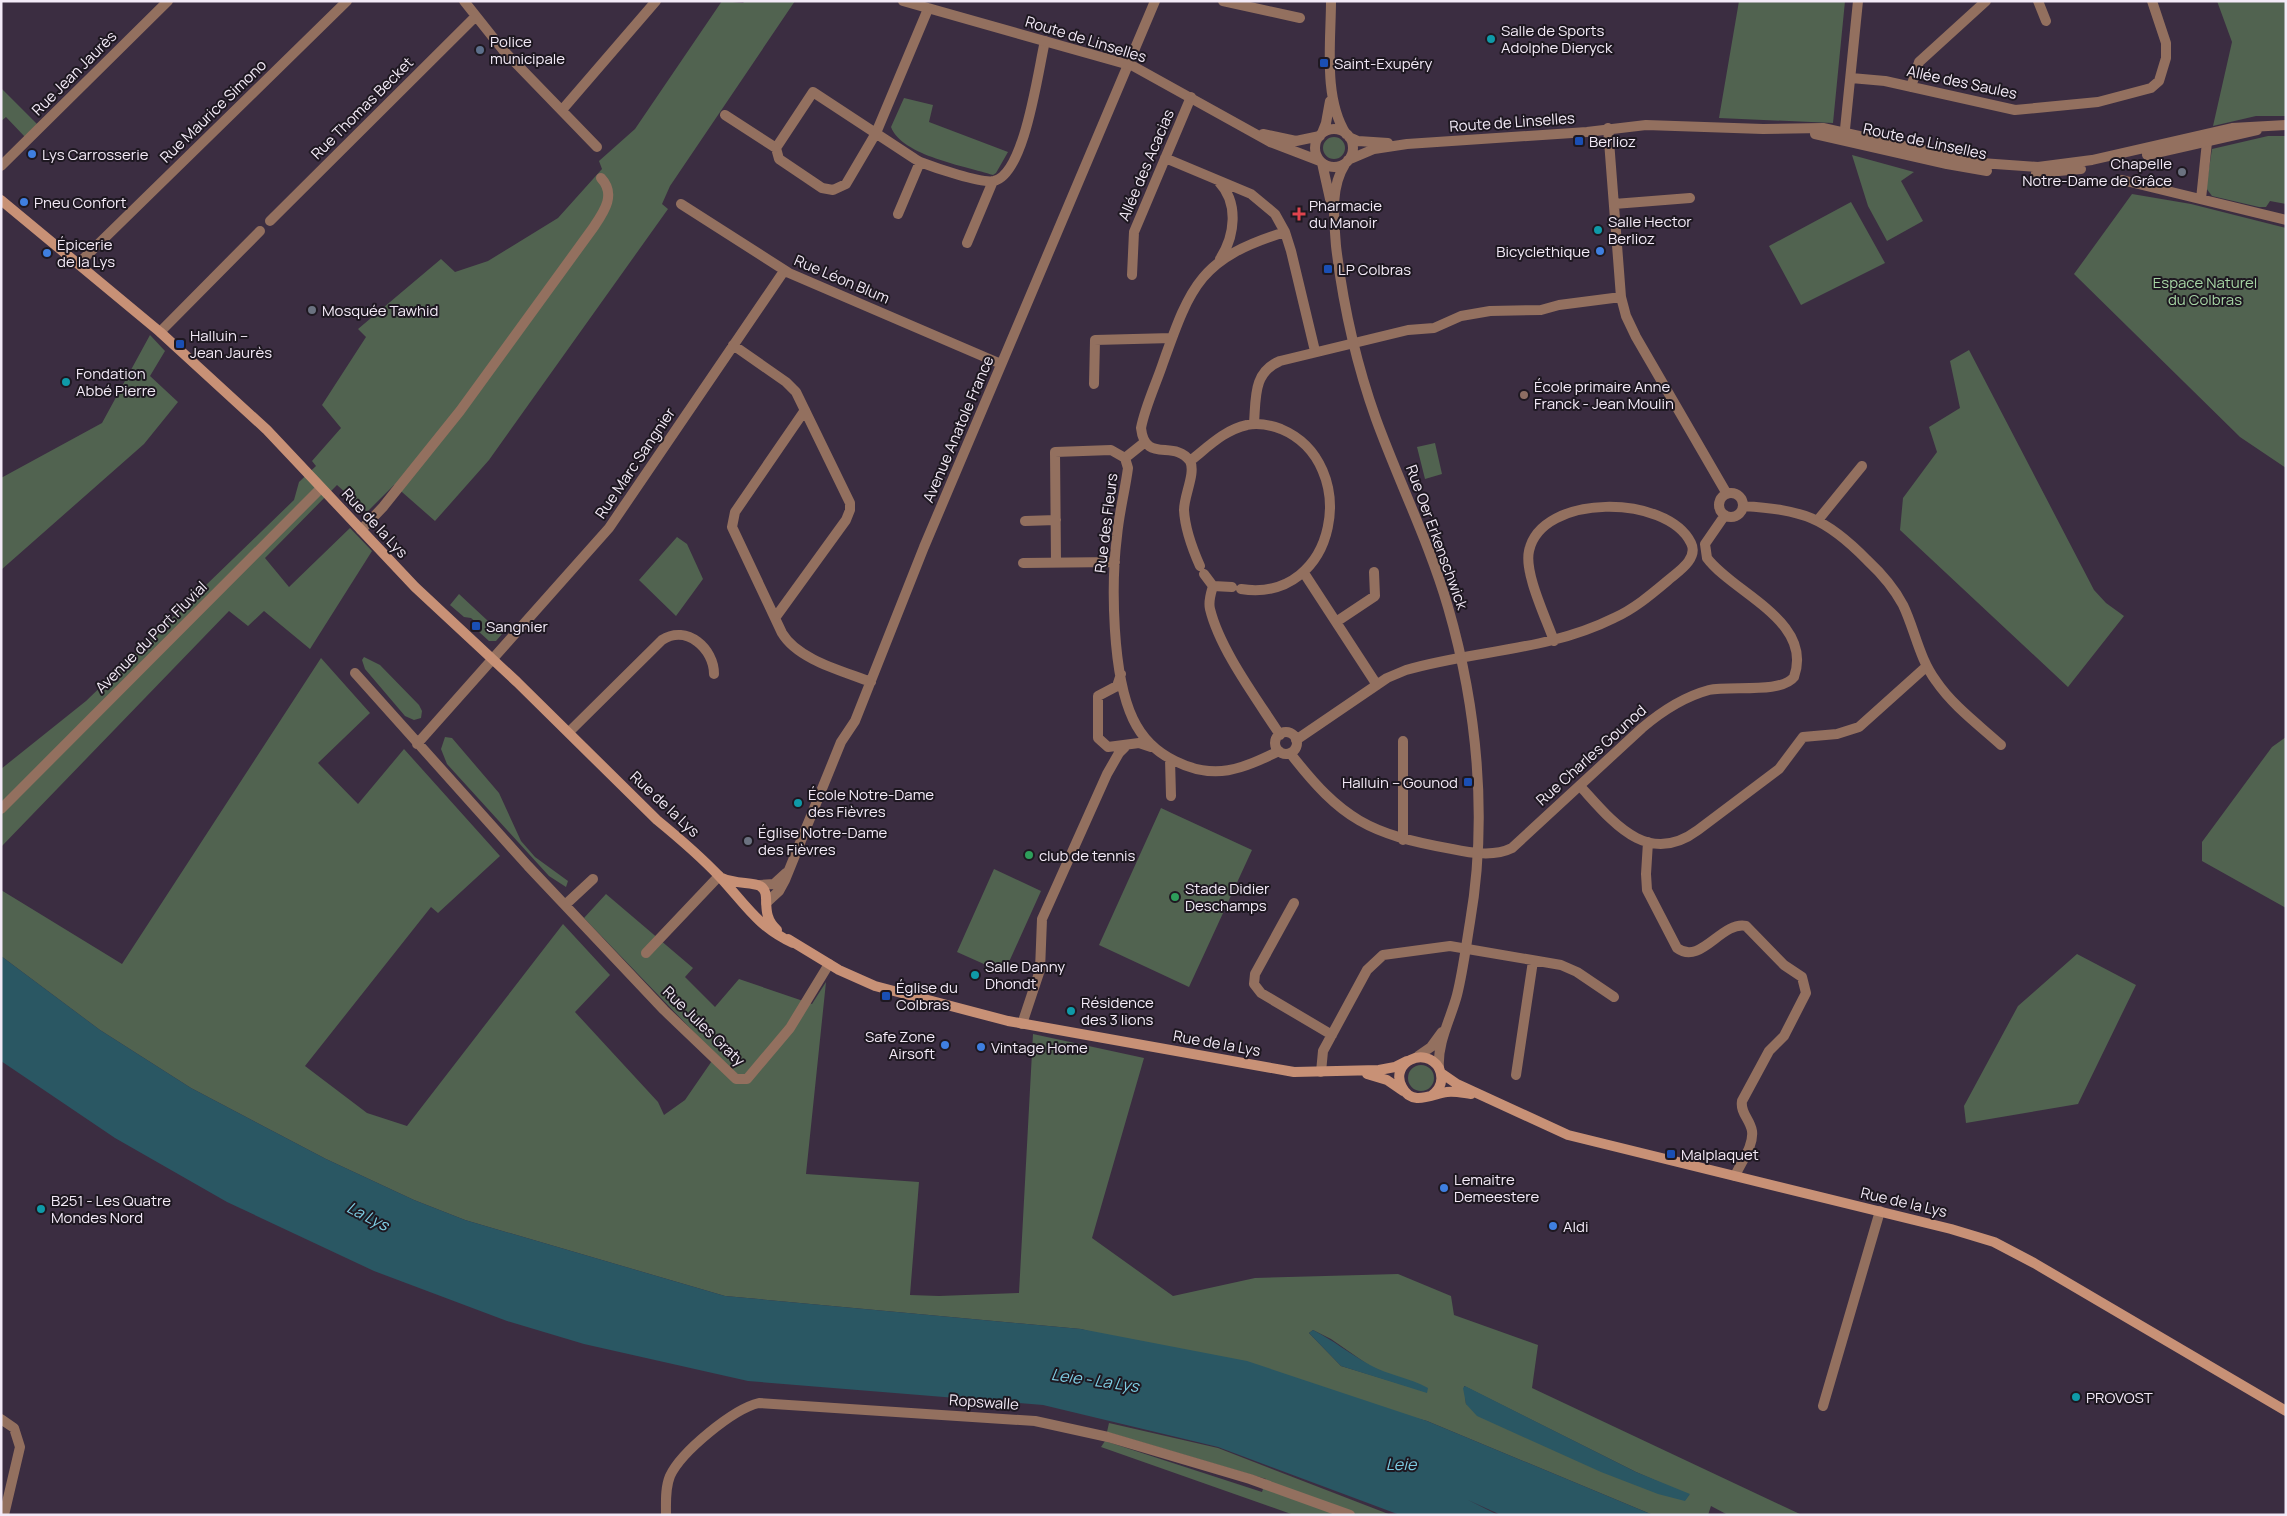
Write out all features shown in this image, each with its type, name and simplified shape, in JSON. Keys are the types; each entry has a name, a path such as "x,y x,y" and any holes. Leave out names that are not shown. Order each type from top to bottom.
{"main road":[{"name":"Rue de la Lys","path":"1,200 160,332 267,430 415,587 570,732 653,816 676,834 719,876 771,932 858,979 887,990 1022,1024 1294,1072 1353,1072 1388,1069 1407,1062"},
{"name":"Rue de la Lys","path":"719,876 737,883 755,885"},
{"path":"755,885 766,893 766,903 757,910 744,905 742,892 755,885"},
{"name":"Rue de la Lys","path":"766,903 769,923 793,943"},
{"path":"1418,1056 1430,1059 1440,1070 1439,1087 1431,1096 1417,1098 1405,1092 1399,1077 1407,1062 1418,1056"},
{"name":"Rue de la Lys","path":"1440,1070 1451,1081 1568,1135 1970,1234 2011,1250 2286,1411"},
{"name":"Rue de la Lys","path":"1353,1072 1387,1080 1405,1092"},
{"name":"Rue de la Lys","path":"1431,1096 1455,1092 1486,1097"}],"street":[{"name":"Rue Jean Jaurès","path":"1,166 168,1"},
{"name":"Rue Maurice Simono","path":"78,263 347,1"},
{"path":"464,1 504,50 597,147"},
{"path":"562,110 656,1"},
{"name":"Route de Linselles","path":"903,1 1128,64 1270,142 1321,162"},
{"name":"Avenue Anatole France","path":"766,903 782,887 841,742 855,721 1001,364 1155,1"},
{"path":"1223,1 1255,5 1300,18"},
{"path":"1331,1 1332,88 1335,111 1353,148 1347,162 1333,167 1321,162 1315,148 1328,116 1332,88"},
{"path":"1844,135 1851,78 1850,58 1858,1"},
{"path":"1910,87 1919,62 1986,1"},
{"path":"2038,1 2046,21"},
{"name":"Allée des Saules","path":"1851,78 1885,81 2014,110 2090,103 2151,88 2161,76 2166,51 2152,1"},
{"path":"928,9 876,133 848,182 833,190 820,186 776,155 776,148 813,92 876,133 920,162 983,181 993,181 1006,174 1020,148 1035,93 1035,82 1045,41"},
{"name":"Rue Thomas Becket","path":"270,221 476,16"},
{"name":"Allée des Acacias","path":"1132,274 1134,232 1191,97"},
{"path":"725,115 776,148"},
{"name":"Route de Linselles","path":"1347,162 1374,149 1407,144 1646,125 1689,125 1844,135 1961,159 1998,165 2038,167 2099,159 2232,128 2283,125"},
{"name":"Route de Linselles","path":"1844,135 1959,166 2035,174 2070,171 2283,125"},
{"path":"1608,128 1621,297 1634,333 1727,494"},
{"name":"Route de Linselles","path":"1250,130 1293,140 1305,140 1321,134"},
{"path":"1321,134 1333,130 1347,136"},
{"name":"Route de Linselles","path":"1347,136 1365,142 1407,144"},
{"path":"2201,200 2207,142"},
{"path":"1165,158 1260,199 1275,214 1285,232 1315,351"},
{"path":"898,214 920,162"},
{"name":"Rue Oer Erkenschwick","path":"1321,162 1327,178 1334,217 1341,278 1353,342 1376,418 1438,578 1461,659 1470,709 1476,762 1476,883 1457,996 1439,1057 1440,1070"},
{"name":"Rue Oer Erkenschwick","path":"1334,217 1336,186 1347,162"},
{"path":"361,530 383,507 460,411 593,228 608,200 607,188 601,178"},
{"path":"1216,180 1228,194 1233,209 1229,240 1216,264"},
{"path":"2122,180 2286,220"},
{"path":"968,242 993,181"},
{"path":"1614,204 1690,198"},
{"name":"Rue Léon Blum","path":"681,204 784,270 1001,364"},
{"path":"160,332 260,231"},
{"path":"1280,735 1238,669 1217,628 1210,608 1213,586 1202,570 1189,537 1184,510 1186,491 1191,474 1190,461 1177,451 1154,450 1145,442 1142,434 1142,423 1189,296 1205,274 1242,246 1285,232"},
{"name":"Rue Marc Sangnier","path":"494,659 609,528 784,270"},
{"path":"1254,423 1257,387 1262,374 1275,363 1315,351 1411,329 1434,328 1455,318 1488,312 1541,310 1559,304 1621,297"},
{"path":"1094,384 1095,340 1172,338"},
{"path":"733,345 786,382 796,392 847,496 850,510 846,520 775,618"},
{"path":"805,410 735,512 731,522 734,533 787,640 798,651 871,682"},
{"path":"1190,461 1230,431 1254,423 1272,426 1293,435 1308,449 1322,472 1330,501 1328,534 1320,551 1304,573 1287,584 1269,590 1213,586"},
{"name":"Rue des Fleurs","path":"1145,442 1125,458 1128,468 1118,523 1115,562 1115,624 1121,673 1126,699 1137,728 1156,750 1170,759 1204,771 1230,771 1247,766 1279,751"},
{"path":"1056,562 1055,452 1111,450 1125,458"},
{"path":"1818,520 1862,466"},
{"name":"Avenue du Port Fluvial","path":"1,809 321,488"},
{"path":"1727,494 1738,495 1742,499 1743,506 1740,513 1736,516 1725,515 1719,504 1721,499 1727,494"},
{"path":"1743,506 1792,511 1818,520 1845,538 1892,587 1904,607 1926,666 1944,692 2001,745"},
{"path":"1296,740 1289,733 1280,735 1276,741 1279,751 1284,754 1290,753 1295,749 1296,740 1377,685 1406,670 1554,641 1600,625 1643,601 1684,567 1692,556 1692,544 1666,518 1634,508 1580,511 1562,516 1545,524 1534,537 1528,561 1554,641"},
{"name":"Rue Charles Gounod","path":"1290,753 1317,787 1341,809 1373,828 1403,840 1477,852 1499,852 1512,848 1653,718 1687,698 1718,688 1774,686 1791,681 1796,672 1796,657 1788,630 1707,558 1705,544 1725,515"},
{"path":"1026,521 1056,520"},
{"path":"1023,563 1115,562"},
{"path":"1336,622 1374,596 1374,572"},
{"path":"1304,573 1377,685"},
{"path":"570,732 662,640 671,635 686,635 695,640 712,659 714,674"},
{"path":"417,744 494,659"},
{"path":"1580,786 1623,831 1637,839 1648,842 1676,841 1695,833 1779,769 1803,737 1837,734 1859,727 1926,666"},
{"name":"Rue Jules Graty","path":"355,673 417,744 565,905 726,1072 738,1080 750,1078 790,1028 829,964"},
{"path":"1107,774 1108,754 1099,741 1097,732 1097,702 1100,693 1118,685 1121,673"},
{"path":"1108,690 1122,692 1126,699"},
{"path":"1022,1024 1040,970 1042,919 1107,774 1118,753 1138,736 1137,728"},
{"path":"1403,741 1403,840"},
{"path":"1104,746 1143,744 1156,750"},
{"path":"1170,759 1171,796"},
{"path":"1648,842 1647,887 1664,919 1674,944 1687,953 1697,951 1733,928 1746,926 1784,965 1799,974 1806,986 1803,1002 1783,1038 1769,1051 1742,1101 1742,1110 1753,1133 1749,1148 1735,1176"},
{"name":"Avenue Anatole France","path":"755,885 774,884 789,868"},
{"path":"646,953 719,876"},
{"path":"565,905 593,879"},
{"path":"1294,903 1255,974 1254,984 1261,993 1332,1035"},
{"path":"1321,1072 1321,1057 1363,978 1378,958 1390,953 1441,946 1569,968 1614,997"},
{"path":"1516,1075 1533,961"},
{"name":"Rue Oer Erkenschwick","path":"1418,1056 1435,1043 1449,1020"},
{"path":"1823,1406 1880,1211"},
{"name":"Ropswalle","path":"666,1515 668,1479 675,1466 692,1448 734,1414 759,1403 1035,1421 1108,1437 1250,1479 1350,1515"},
{"path":"1,1418 14,1428 20,1447 4,1515"}],"green space":[{"path":"722,1 743,3 745,1 795,1 670,186 662,204 668,209 489,460 435,521 394,485 367,512 337,485 265,558 289,587 350,528 372,551 310,649 264,611 248,626 229,611 1,847 1,769 86,701 294,500 299,482 316,466 312,461 341,428 322,405 366,337 358,329 441,259 455,272 488,261 558,218 602,169 599,161 635,129"},
{"path":"1739,1 1845,1 1833,123 1719,118"},
{"path":"2217,1 2286,1 2286,116 2256,116 2213,126 2232,42"},
{"path":"1,88 38,125 25,137 6,117 1,121"},
{"path":"904,98 933,105 929,122 1008,152 996,173 993,175 921,153 897,137 891,127"},
{"path":"2268,136 2286,136 2286,204 2270,201 2266,207 2259,207 2212,196 2206,188 2212,149"},
{"path":"1330,137 1338,137 1345,144 1345,152 1338,159 1330,159 1323,152 1323,144"},
{"path":"1852,155 1914,172 1901,181 1923,221 1887,241 1868,206"},
{"name":"Espace Naturel du Colbras","path":"2132,194 2191,204 2286,228 2286,468 2240,437 2074,274"},
{"path":"1851,202 1885,263 1801,305 1769,246"},
{"path":"150,335 165,351 150,376 178,402 144,444 1,570 1,478 102,423"},
{"path":"1969,350 2094,590 2106,603 2124,616 2068,687 1900,530 1903,498 1937,452 1929,427 1960,408 1950,361"},
{"path":"1435,443 1442,474 1425,479 1417,447"},
{"path":"677,537 687,544 703,579 676,616 639,580"},
{"path":"459,594 502,634 496,641 489,641 478,631 479,625 471,618 464,617 450,605"},
{"path":"364,657 380,665 419,705 422,711 421,718 414,720 405,716 365,669 362,660"},
{"path":"321,658 370,713 318,763 358,804 404,749 500,856 438,913 431,907 305,1066 367,1113 407,1126 563,924 610,975 575,1012 658,1102 664,1115 685,1100 716,1055 584,918 606,894 693,968 685,977 715,1007 739,979 812,1004 826,982 806,1174 919,1182 910,1295 939,1296 1019,1293 1033,1034 1144,1058 1092,1238 1173,1296 1255,1278 1398,1274 1451,1296 1454,1315 1538,1345 1532,1388 1802,1515 1728,1515 1711,1506 1708,1515 1653,1515 1427,1421 1081,1329 725,1296 465,1220 414,1200 326,1159 191,1088 100,1030 1,956 1,890 122,964","holes":["1313,1330 1331,1339 1370,1366 1427,1392 1341,1366 1309,1333","1464,1386 1636,1472 1689,1495 1685,1500 1656,1492 1628,1482 1547,1445 1466,1404"]},
{"path":"445,737 452,738 499,793 521,841 535,857 568,881 566,887 549,876 447,764 441,749"},
{"path":"2286,737 2286,908 2202,861 2202,842 2272,747"},
{"name":"Stade Didier Deschamps","path":"1161,808 1252,850 1189,987 1099,945"},
{"path":"994,869 1041,891 1004,973 957,952"},
{"path":"2077,954 2136,985 2078,1104 1966,1123 1964,1106 2018,1006"},
{"path":"1421,1065 1430,1069 1434,1078 1430,1087 1421,1091 1412,1087 1408,1078 1412,1069"},
{"path":"1109,1423 1218,1448 1391,1515 1294,1515 1101,1447 1105,1441 1262,1492 1266,1479 1107,1432"}],"water":[{"name":"Leie","path":"1,956 100,1030 191,1088 326,1159 414,1200 465,1220 725,1296 1081,1329 1247,1361 1427,1421 1653,1515 1501,1515 1468,1500 1498,1515 1400,1515 1218,1447 1043,1405 748,1381 584,1344 507,1321 374,1271 227,1202 115,1138 1,1061"},
{"path":"1313,1330 1370,1365 1428,1388 1427,1393 1341,1366 1309,1333"},
{"path":"1465,1386 1636,1472 1690,1494 1685,1501 1658,1494 1601,1472 1477,1416 1466,1404 1463,1388"}],"place":[{"name":"Salle de Sports Adolphe Dieryck","path":"1491,39"},
{"name":"Police municipale","path":"480,50"},
{"name":"Saint-Exupéry","path":"1324,63"},
{"name":"Berlioz","path":"1579,141"},
{"name":"Lys Carrosserie","path":"32,154"},
{"name":"Chapelle Notre-Dame de Grâce","path":"2182,172"},
{"name":"Pneu Confort","path":"24,202"},
{"name":"Pharmacie du Manoir","path":"1299,214"},
{"name":"Salle Hector Berlioz","path":"1598,230"},
{"name":"Bicyclethique","path":"1600,251"},
{"name":"Épicerie de la Lys","path":"47,253"},
{"name":"LP Colbras","path":"1328,269"},
{"name":"Mosquée Tawhid","path":"312,310"},
{"name":"Halluin – Jean Jaurès","path":"180,344"},
{"name":"Fondation Abbé Pierre","path":"66,382"},
{"name":"École primaire Anne Franck - Jean Moulin","path":"1524,395"},
{"name":"Sangnier","path":"476,626"},
{"name":"Halluin – Gounod","path":"1468,782"},
{"name":"École Notre-Dame des Fièvres","path":"798,803"},
{"name":"Église Notre-Dame des Fièvres","path":"748,841"},
{"name":"club de tennis","path":"1029,855"},
{"name":"Stade Didier Deschamps","path":"1175,897"},
{"name":"Salle Danny Dhondt","path":"975,975"},
{"name":"Église du Colbras","path":"886,996"},
{"name":"Résidence des 3 lions","path":"1071,1011"},
{"name":"Safe Zone Airsoft","path":"945,1045"},
{"name":"Vintage Home","path":"981,1047"},
{"name":"Malplaquet","path":"1671,1154"},
{"name":"Lemaitre Demeestere","path":"1444,1188"},
{"name":"B251 - Les Quatre Mondes Nord","path":"41,1209"},
{"name":"Aldi","path":"1553,1226"},
{"name":"PROVOST","path":"2076,1397"}],"water label":[{"name":"La Lys","path":"368,1216"},
{"name":"Leie - La Lys","path":"1095,1380"}]}
